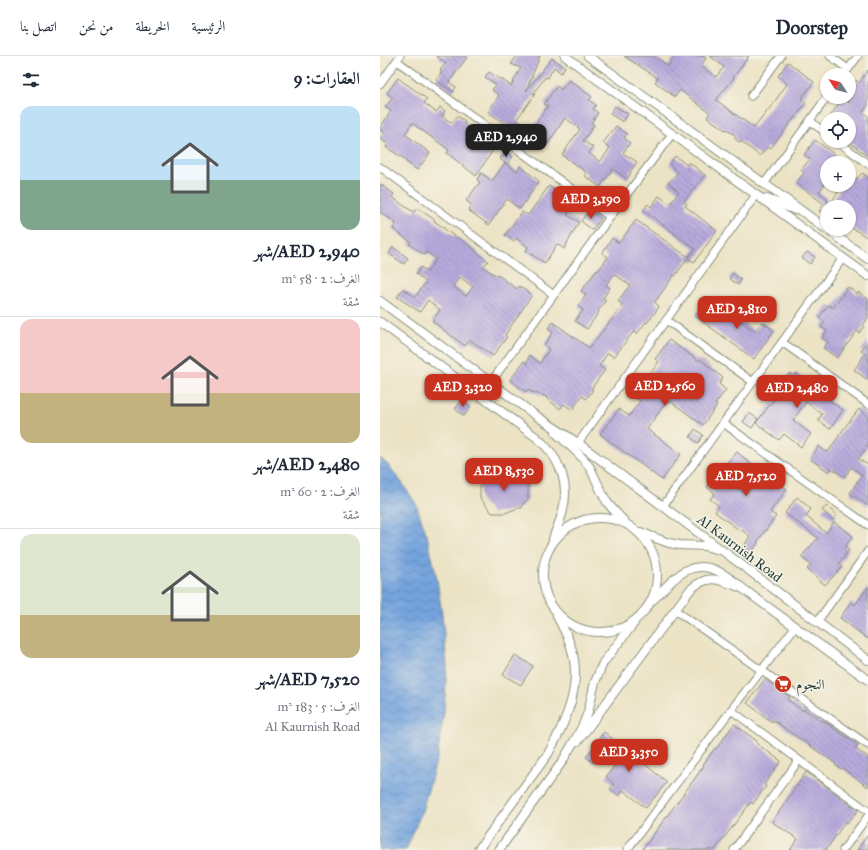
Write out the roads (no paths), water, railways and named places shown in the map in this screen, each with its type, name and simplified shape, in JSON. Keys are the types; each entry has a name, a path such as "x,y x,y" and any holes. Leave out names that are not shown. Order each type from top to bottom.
{"street":[{"path":"565,56 868,276"},
{"path":"588,56 868,259"},
{"path":"751,96 782,56"},
{"path":"830,56 842,68"},
{"path":"849,68 858,56"},
{"path":"380,84 398,58 610,217"},
{"path":"764,184 822,104"},
{"path":"810,121 820,129"},
{"path":"491,382 672,134"},
{"path":"846,148 868,164"},
{"path":"380,167 554,295"},
{"path":"756,195 807,215"},
{"path":"578,443 756,195"},
{"path":"663,506 843,258"},
{"path":"380,301 535,415 576,451 589,467 607,502 626,523 637,530 669,543 704,546 727,554"},
{"path":"666,320 753,382"},
{"path":"380,322 542,442 549,449 559,465 562,474 565,491 563,511 551,546 544,561 542,577 545,594 571,646 575,668 573,693 569,708 548,754 478,850"},
{"path":"782,342 868,404"},
{"name":"Al Kaurnish Road","path":"535,415 578,443 868,660"},
{"path":"723,424 868,525"},
{"path":"551,546 561,532 576,523 592,518 609,518 626,523"},
{"path":"637,530 648,544 654,555 658,572 656,588 650,604"},
{"path":"817,622 868,551"},
{"path":"562,762 583,725 588,712 595,682 603,663 650,604 673,579 687,570 694,568 709,567 730,578 868,680"},
{"path":"499,850 562,762 586,732 690,590 695,585 706,579 712,578 719,579 742,588"},
{"path":"553,608 566,622 583,630 602,633 620,629 637,620"},
{"path":"676,610 868,744"},
{"path":"627,850 761,670 795,627"},
{"path":"731,710 868,811"},
{"path":"734,850 799,760"},
{"path":"843,850 868,816"}],"water":[{"path":"380,458 389,466 416,504 427,536 437,579 447,666 444,711 437,758 422,811 406,850 380,850"}],"place":[{"name":"النجوم","path":"783,684"}]}
